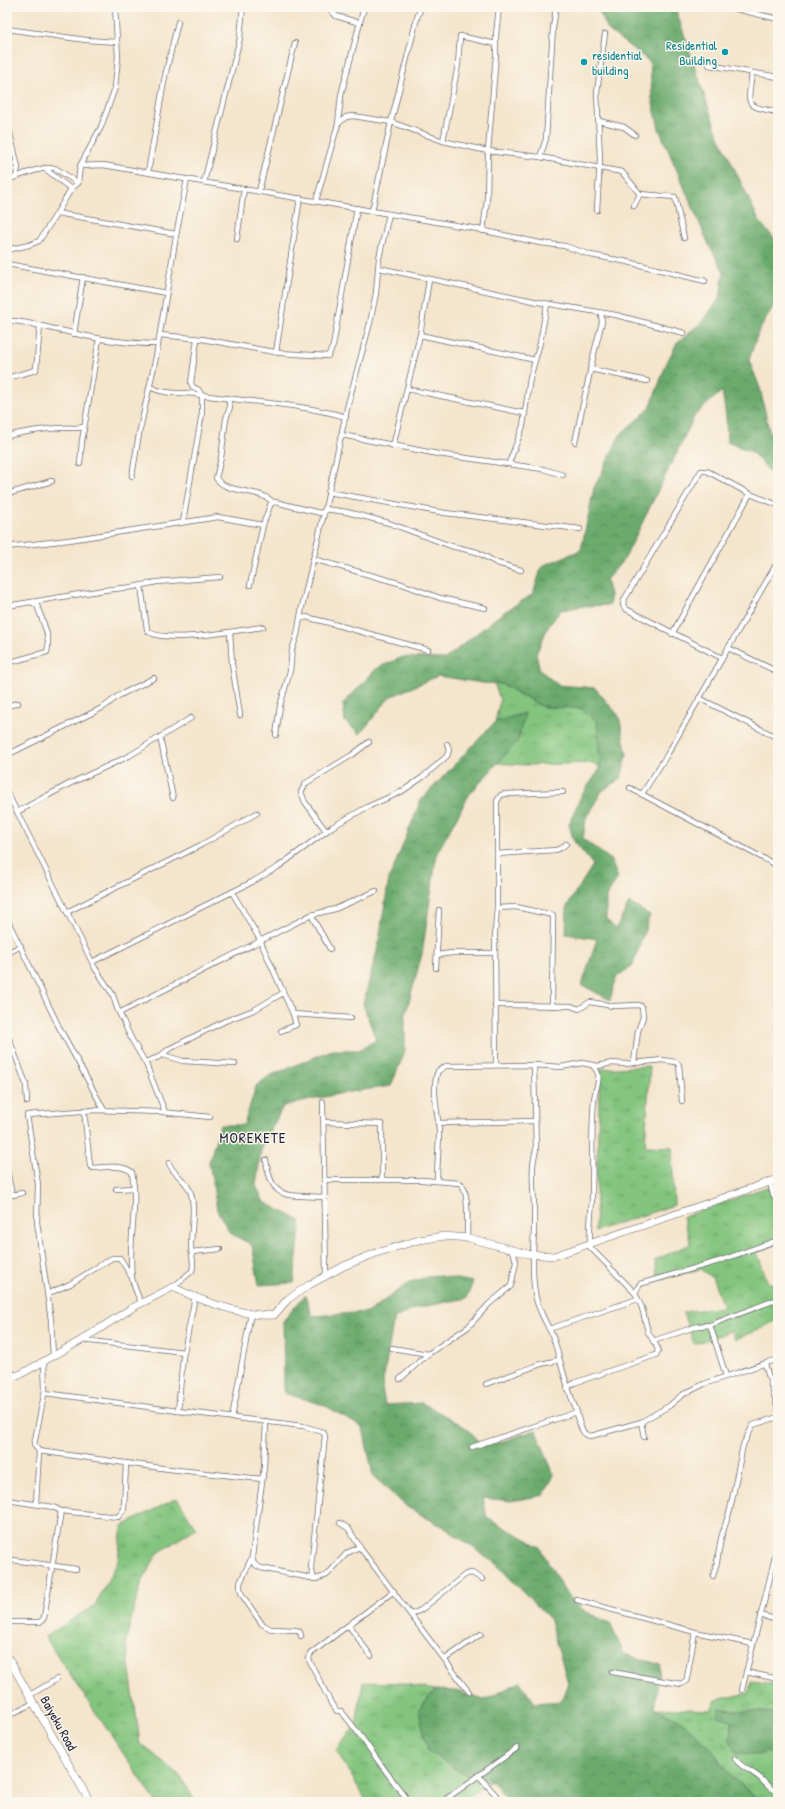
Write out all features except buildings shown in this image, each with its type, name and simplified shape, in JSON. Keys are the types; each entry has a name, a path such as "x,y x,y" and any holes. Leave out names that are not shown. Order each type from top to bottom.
{"street":[{"path":"7,250 39,241 70,189 78,183 80,166 101,126 115,88 118,57 115,7"},
{"path":"204,182 240,38 243,7"},
{"path":"332,7 331,10 336,16 360,23"},
{"path":"316,201 338,124 342,95 364,7"},
{"path":"372,211 390,122 421,7"},
{"path":"483,231 487,200 488,151 499,7"},
{"path":"540,157 546,139 553,28 556,7"},
{"path":"728,7 778,19"},
{"path":"148,172 165,76 178,22"},
{"path":"7,29 86,40 117,42"},
{"path":"597,210 599,121 597,92 605,34"},
{"path":"443,141 458,65 460,36 496,44"},
{"path":"259,191 295,43"},
{"path":"709,65 778,77"},
{"path":"752,73 749,99 752,106 778,112"},
{"path":"338,124 346,117 353,116 390,122 443,141 488,151 540,157 622,172 640,194 675,197 684,238"},
{"path":"7,121 14,156 18,167 16,177"},
{"path":"599,121 624,127 635,135"},
{"path":"80,166 103,165 148,172 357,208 540,243 565,246 591,255 628,262 705,281"},
{"path":"18,167 27,173"},
{"path":"7,180 44,168 55,168 78,183"},
{"path":"44,168 70,189"},
{"path":"132,476 139,434 160,336 176,234 187,179"},
{"path":"237,239 244,189"},
{"path":"634,206 640,194"},
{"path":"276,352 300,198"},
{"path":"160,336 197,339 276,352 328,356 330,354 336,331 357,208"},
{"path":"57,213 176,234"},
{"path":"276,734 280,706 290,671 292,650 328,492 357,368 370,323 389,214"},
{"path":"7,264 166,293"},
{"path":"379,268 429,280 547,304 616,315 684,333"},
{"path":"74,334 83,277"},
{"path":"393,446 420,335 429,280"},
{"path":"509,463 520,438 547,304"},
{"path":"575,442 590,369 602,322 601,313"},
{"path":"7,321 40,326 99,339 136,344 158,344"},
{"path":"7,378 36,370 40,326"},
{"path":"420,335 535,360"},
{"path":"80,464 84,427 99,339"},
{"path":"183,522 202,413 202,395 199,390 193,387 191,383 197,339"},
{"path":"590,369 647,381"},
{"path":"150,387 166,393 202,395 286,405 346,417"},
{"path":"407,389 524,413"},
{"path":"228,399 230,407 226,419 221,458 216,478 225,486 264,495 273,502 324,512 347,512 389,523 451,546 477,552 497,563 521,570"},
{"path":"7,436 26,431 61,428 76,429 84,427"},
{"path":"76,429 83,436"},
{"path":"342,435 438,454 543,469 563,475"},
{"path":"722,658 672,634 626,609 623,605 624,600 701,471 707,471 750,494 777,503"},
{"path":"7,494 52,481"},
{"path":"328,492 444,513 580,529"},
{"path":"672,634 750,494"},
{"path":"250,585 262,525 268,506 273,502"},
{"path":"7,547 69,540 223,517 262,525"},
{"path":"313,559 387,580 440,598 485,608"},
{"path":"642,794 667,755 778,561"},
{"path":"7,606 141,586 157,582 220,577"},
{"path":"141,586 147,628 152,634 170,638 186,635 207,635 263,627"},
{"path":"37,605 40,600"},
{"path":"7,663 47,652 48,639 37,605 31,602"},
{"path":"301,612 306,617 428,650"},
{"path":"300,619 306,617"},
{"path":"230,632 232,664 240,715"},
{"path":"728,648 778,672"},
{"path":"7,755 104,707 118,696 154,678"},
{"path":"699,698 777,736"},
{"path":"7,706 18,703"},
{"path":"17,812 70,783 129,756 191,718"},
{"path":"160,737 173,798"},
{"path":"326,832 305,802 301,792 306,783 352,755 369,742"},
{"path":"92,962 177,918 232,892 278,867 326,832 367,807 401,792 423,777 447,756 449,750 447,744"},
{"path":"630,788 778,866"},
{"path":"7,792 92,962 113,995 119,1013 145,1062 165,1112"},
{"path":"496,1064 494,933 497,908 497,801 501,795 505,794 563,792"},
{"path":"67,912 201,845 257,813"},
{"path":"497,854 546,851 561,848 566,844"},
{"path":"119,1013 311,915 335,909 376,891"},
{"path":"232,892 247,915 260,940 293,1014 296,1025 281,1031"},
{"path":"497,908 516,907 554,915 552,1006"},
{"path":"436,968 439,910"},
{"path":"311,915 330,949"},
{"path":"7,919 59,1027 104,1110"},
{"path":"7,953 21,946"},
{"path":"437,954 495,953"},
{"path":"145,1062 163,1055 168,1049 205,1030 254,1010 284,993"},
{"path":"495,1005 571,1006 580,1009 590,1002 613,1006 629,1004 642,1007 643,1017 638,1031 634,1062"},
{"path":"293,1014 351,1018"},
{"path":"7,1033 26,1084 27,1102"},
{"path":"163,1055 183,1061 235,1064"},
{"path":"437,1181 438,1123 435,1100 438,1071 452,1066 496,1064 561,1067 582,1063 593,1066 662,1060 677,1063 680,1068 682,1101"},
{"path":"534,1065 536,1098 536,1150 533,1160 533,1175 536,1297 549,1329 582,1431 589,1436 641,1422 669,1406 682,1395 704,1384 778,1360"},
{"path":"567,1388 574,1383 656,1354 658,1350 648,1332 635,1293 589,1243 592,1196 592,1130 595,1094 600,1078 599,1072 593,1066"},
{"path":"323,1102 326,1276"},
{"path":"84,1110 90,1166 93,1168 119,1166 127,1168 132,1172 136,1206 132,1236 132,1278"},
{"path":"53,1356 51,1320 37,1222 38,1184 27,1115 84,1110 104,1110 165,1112 210,1117"},
{"path":"438,1123 535,1121"},
{"path":"324,1122 382,1124 382,1180"},
{"path":"266,1160 270,1180 278,1192 289,1196 324,1197"},
{"path":"7,1359 11,1377 21,1374 82,1340 141,1303 173,1287 192,1271 194,1267 192,1252 193,1211 191,1194 189,1187 170,1169 169,1163"},
{"path":"7,1170 10,1195 22,1193"},
{"path":"173,1287 195,1297 251,1313 265,1316 274,1315 288,1299 344,1266 376,1253 419,1240 444,1236 467,1238 534,1255 554,1256 778,1179"},
{"path":"324,1180 437,1181 460,1183 463,1185 466,1193 467,1238"},
{"path":"770,1182 773,1195 778,1203"},
{"path":"116,1189 134,1188"},
{"path":"635,1293 640,1284 718,1261 778,1240"},
{"path":"192,1252 220,1249"},
{"path":"400,1379 428,1354 468,1327 489,1304 512,1286 516,1259 513,1250"},
{"path":"47,1294 70,1284 112,1258 120,1258 132,1278 141,1303"},
{"path":"178,1411 184,1352 195,1297"},
{"path":"549,1329 638,1299"},
{"path":"653,1341 698,1326 710,1325 778,1299"},
{"path":"232,1418 251,1313"},
{"path":"710,1325 726,1376"},
{"path":"82,1340 184,1352"},
{"path":"392,1348 428,1354"},
{"path":"486,1384 541,1364 559,1360"},
{"path":"44,1361 45,1393 34,1445 39,1451 262,1479"},
{"path":"765,1364 778,1409"},
{"path":"45,1393 304,1426 319,1430 325,1434 311,1567 314,1579"},
{"path":"472,1447 577,1412"},
{"path":"713,1576 721,1538 730,1510 743,1445 753,1425 778,1417"},
{"path":"266,1421 262,1479 252,1557 240,1583 242,1595 262,1624 266,1627 297,1630 302,1636"},
{"path":"641,1422 644,1437"},
{"path":"36,1504 39,1451"},
{"path":"7,1500 53,1507 61,1511 118,1517 124,1509 126,1463"},
{"path":"7,1622 43,1621 61,1511"},
{"path":"340,1523 348,1528 359,1547 470,1692"},
{"path":"742,1690 772,1572 778,1542"},
{"path":"252,1557 254,1564 261,1568 314,1579 327,1575 347,1553 359,1547"},
{"path":"13,1560 76,1569"},
{"path":"411,1614 422,1610 466,1574 472,1573 482,1579"},
{"path":"394,1591 310,1654 309,1660 332,1705 337,1711 341,1711 350,1722 405,1796 407,1802"},
{"path":"577,1600 695,1632 753,1644"},
{"path":"760,1615 778,1620"},
{"path":"349,1626 371,1656"},
{"path":"612,1672 681,1684 684,1683 687,1678 695,1632"},
{"path":"445,1659 482,1634"},
{"name":"Baiyeku Road","path":"7,1656 90,1802"},
{"path":"746,1672 778,1679"},
{"path":"30,1695 57,1679"},
{"path":"7,1716 34,1704"},
{"path":"442,1802 517,1748"},
{"path":"735,1759 742,1767 761,1778 768,1788 778,1791"},
{"path":"478,1775 502,1802"}],"green space":[{"path":"597,7 675,7 715,127 759,221 778,243 778,298 758,333 749,360 760,388 769,430 778,442 778,481 752,452 727,442 726,417 722,391 695,415 625,558 606,580 610,595 610,605 585,606 561,610 548,627 536,654 540,670 558,685 595,688 619,716 627,755 621,778 602,791 586,818 583,839 611,860 618,878 606,897 606,919 616,929 629,903 650,915 632,967 617,976 610,1000 582,985 597,939 566,934 567,906 593,865 573,840 569,824 581,796 600,769 597,721 580,708 543,707 502,684 482,683 438,676 390,697 360,734 345,722 343,704 377,668 403,657 445,659 501,614 533,594 542,566 581,550 594,488 620,435 650,408 667,362 677,343 702,322 720,298 724,272 709,245 659,129 652,99 650,62 608,30"},
{"path":"494,683 502,684 543,707 581,708 598,721 600,769 594,763 526,765 497,763 518,740 524,713 495,722 500,700"},
{"path":"525,713 518,740 469,795 437,853 422,954 405,1016 405,1051 391,1086 343,1093 283,1106 261,1150 256,1186 264,1202 301,1221 294,1283 259,1285 252,1245 230,1233 217,1210 209,1162 220,1125 244,1125 256,1086 269,1076 332,1050 359,1050 376,1040 363,1004 377,951 389,879 421,800 495,722"},
{"path":"650,1066 645,1146 672,1147 674,1205 595,1231 600,1069"},
{"path":"778,1183 778,1243 757,1252 768,1283 778,1284 778,1320 735,1340 731,1331 694,1344 683,1312 723,1307 713,1279 701,1269 658,1280 655,1260 691,1244 683,1217"},
{"path":"434,1275 473,1282 467,1298 417,1308 394,1318 382,1388 385,1405 422,1403 465,1427 482,1445 503,1441 536,1430 554,1475 544,1495 511,1501 483,1498 487,1518 539,1546 565,1592 584,1611 610,1623 624,1654 661,1665 654,1708 679,1719 708,1745 731,1776 759,1800 768,1802 509,1802 492,1780 460,1772 428,1751 419,1710 435,1690 457,1691 484,1700 520,1682 535,1703 561,1701 568,1683 549,1618 494,1562 445,1528 407,1507 373,1476 363,1428 324,1405 284,1393 283,1321 305,1295 312,1316 368,1312 410,1282"},
{"path":"177,1498 196,1528 158,1553 142,1581 126,1642 140,1743 180,1776 194,1799 189,1802 156,1802 45,1637 95,1605 118,1561 122,1526"},
{"path":"751,1681 778,1684 778,1713 720,1709 732,1721 730,1740 755,1755 778,1750 778,1802 759,1800 731,1776 708,1745 654,1708 711,1710 716,1700 749,1693"},
{"path":"363,1682 400,1683 435,1690 419,1710 460,1772 492,1780 461,1802 367,1802 336,1750 356,1725"},
{"path":"720,1709 778,1713 778,1750 755,1755 736,1752 730,1740 732,1721 718,1716"}],"place":[{"name":"Residential Building","path":"725,52"},
{"name":"residential building","path":"584,62"}],"district":[{"name":"MOREKETE","path":"253,1138"}]}
